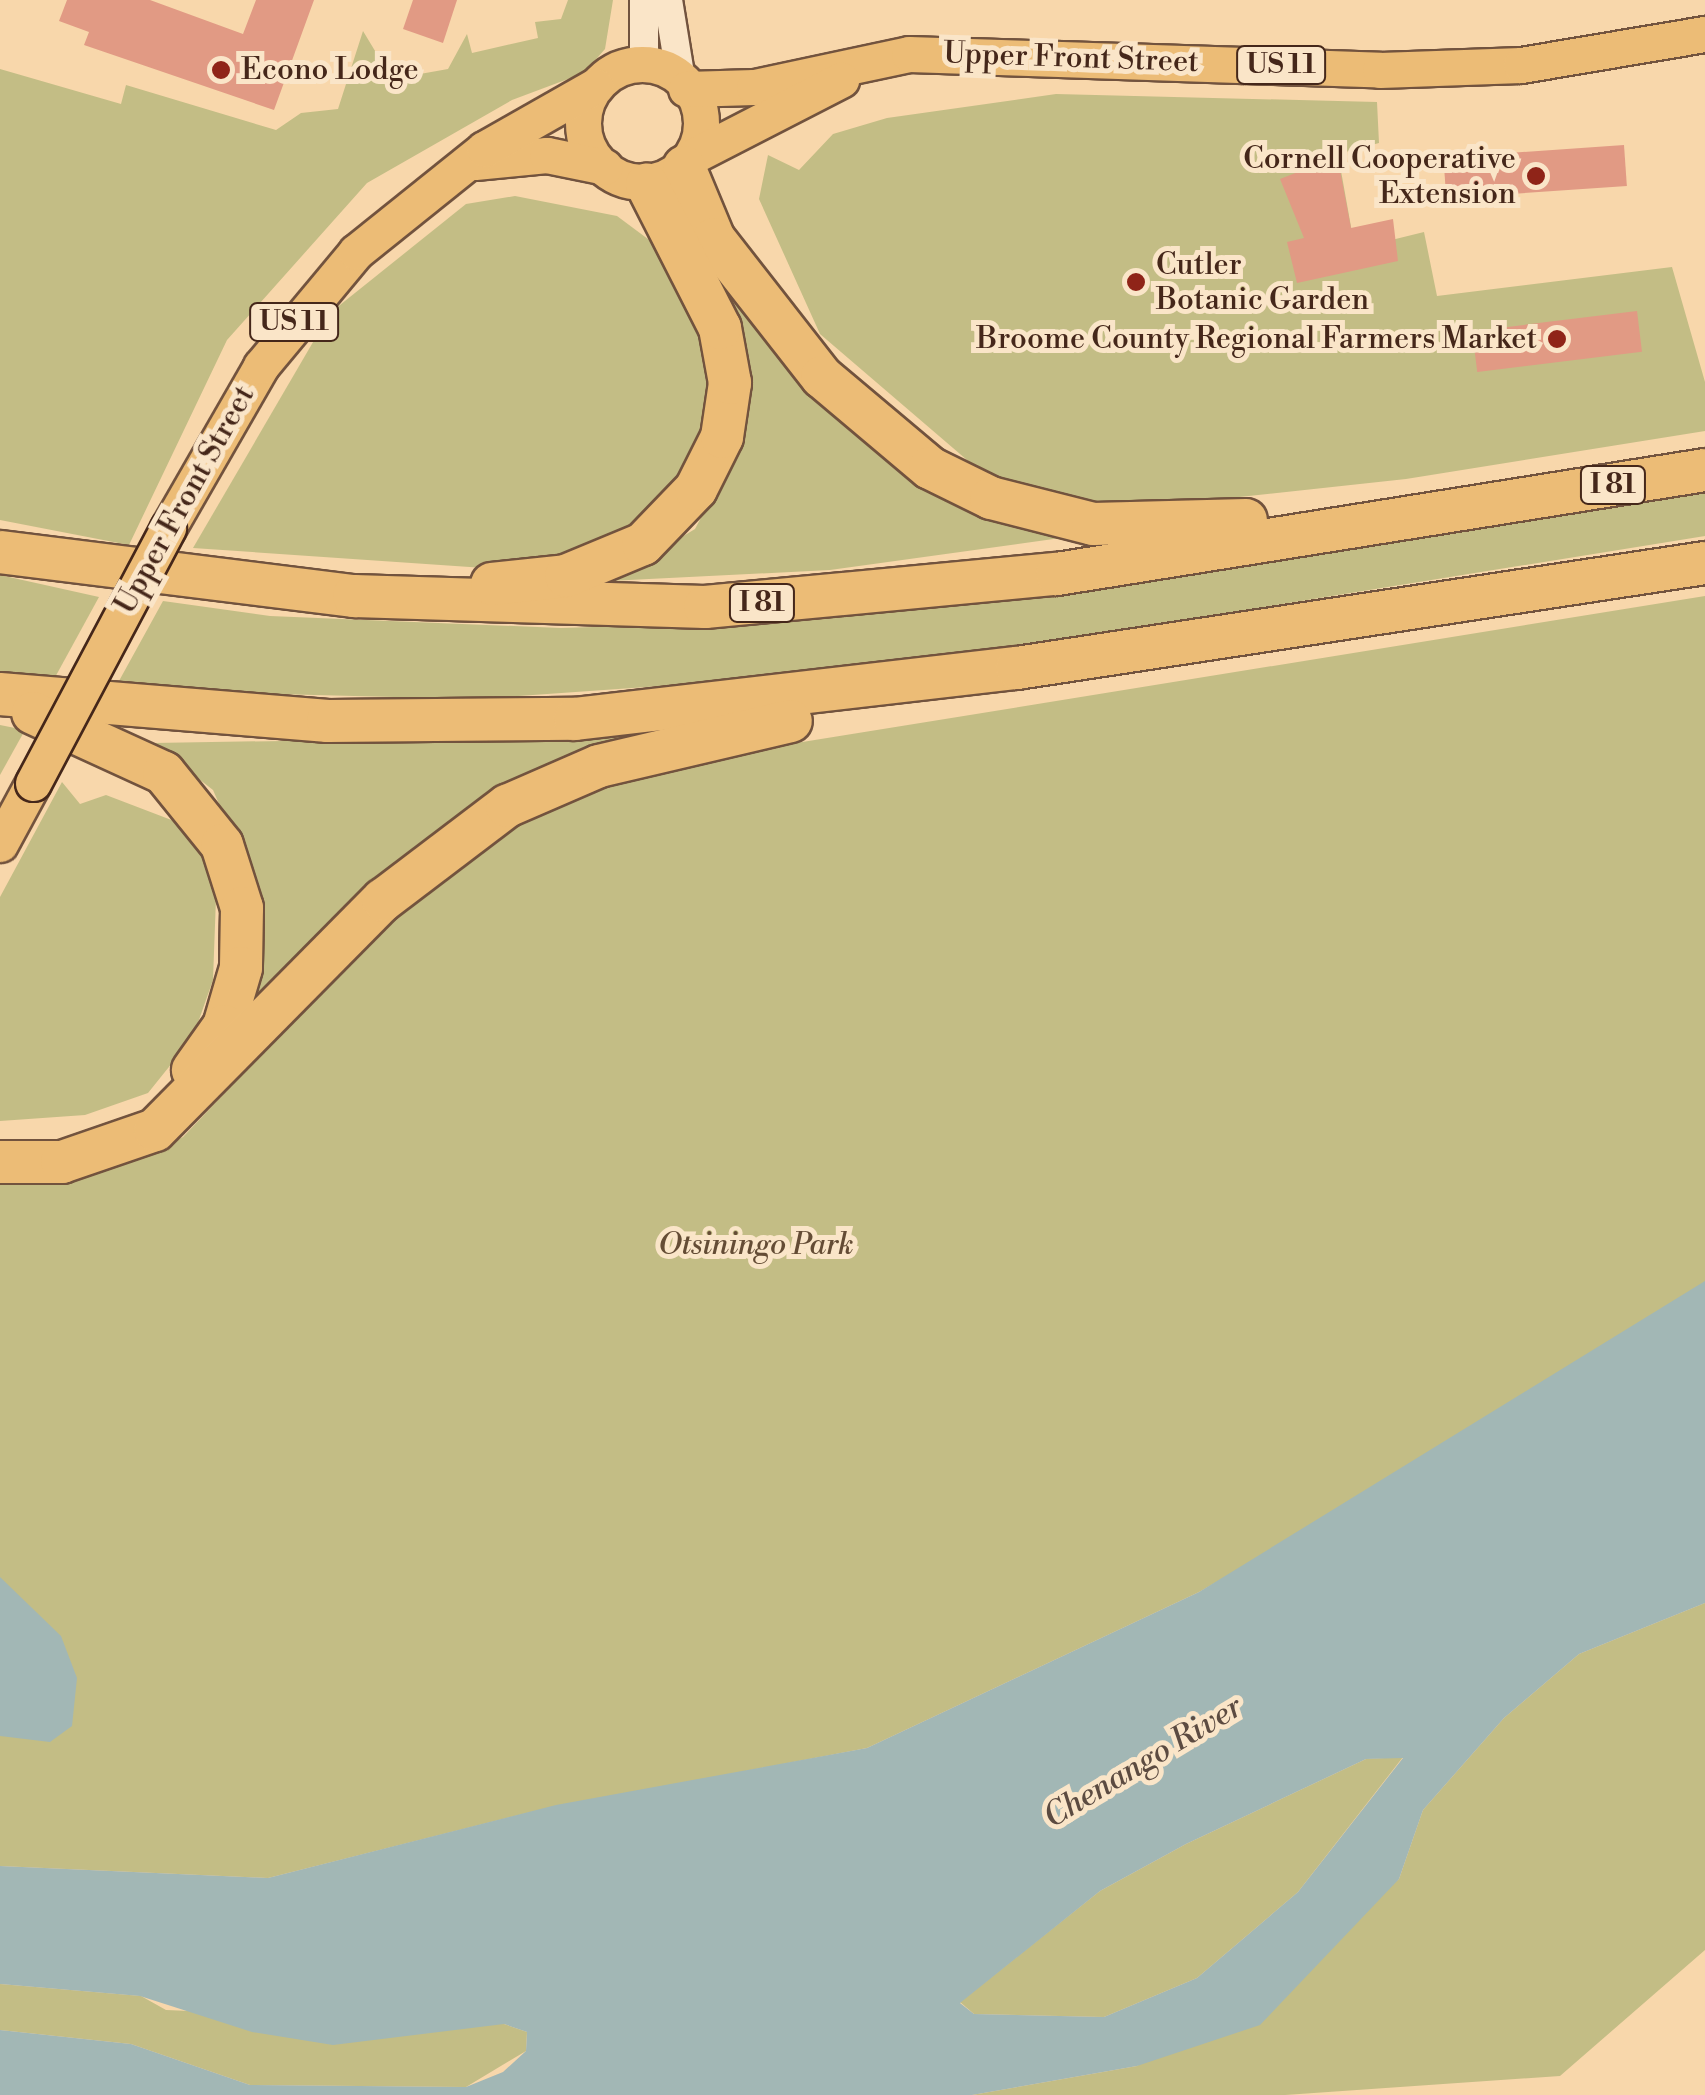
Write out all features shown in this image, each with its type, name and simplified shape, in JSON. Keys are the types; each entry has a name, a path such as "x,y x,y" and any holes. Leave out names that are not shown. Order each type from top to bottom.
{"highway":[{"path":"674,170 708,230 822,377 930,468 992,498 1093,524 1521,501"},
{"path":"354,596 566,576 643,544 696,489 726,418 726,354 674,170"},
{"name":"I 81","path":"0,552 354,596 594,608 914,591 1705,470"},
{"path":"0,697 328,720 499,722 1018,668 1705,563"},
{"path":"0,1162 62,1162 154,1130 383,900 506,806 617,761 1018,668"},
{"path":"0,697 140,757 188,795 236,878 244,937 224,1026 163,1100 96,1134 0,1141"}],"main road":[{"name":"Upper Front Street","path":"0,844 233,408 292,324 385,225 474,162 595,86 617,66 644,61 684,84 754,87 930,53 1380,70 1521,66 1705,34"},
{"name":"Upper Front Street","path":"474,162 547,155 605,167 674,170 856,66"},
{"path":"674,170 698,123 684,84"},
{"path":"595,86 586,128 605,167"}],"street":[{"path":"644,0 644,61"},
{"path":"668,0 684,84"}],"green space":[{"path":"568,0 613,0 605,49 584,73 512,100 367,183 227,340 129,545 0,520 0,69 121,104 126,85 276,130 301,113 338,109 363,31 392,79 448,69 467,34 472,53 538,38 535,22 561,19"},
{"name":"Cutler Botanic Garden","path":"1056,94 1377,102 1379,143 1338,154 1355,249 1424,232 1437,296 1672,267 1705,382 1705,431 1406,479 1128,509 981,472 820,334 759,199 768,155 799,170 833,134 887,118"},
{"path":"515,196 617,216 656,245 684,288 710,368 702,428 677,482 640,523 586,555 499,569 193,548 330,313 466,204"},
{"path":"729,286 806,393 896,465 1082,535 830,570 609,581 695,529 741,442 747,374"},
{"path":"1705,490 1705,536 860,672 475,699 114,690 163,601 270,616 561,628 784,621"},
{"path":"0,575 99,597 53,681 0,672"},
{"name":"Otsiningo Park","path":"1705,596 1705,1302 1199,1592 867,1748 535,1811 268,1878 0,1866 0,1175 47,1181 124,1165 183,1137 401,908 500,831 636,769"},
{"path":"0,725 25,730 0,775"},
{"path":"651,735 489,795 233,1037 250,875 213,790 153,743"},
{"path":"62,782 80,804 106,795 195,829 216,898 213,980 193,1037 148,1093 85,1115 0,1121 0,897"},
{"path":"1705,1603 1705,1950 1560,2076 1285,2095 972,2095 1137,2066 1399,1879 1423,1810 1504,1718 1579,1654"},
{"path":"1403,1757 1298,1892 1197,1978 1104,2017 974,2014 960,2002 1100,1891 1186,1844 1366,1759"},
{"path":"0,1984 141,1996 166,2010 504,2024 527,2032 526,2051 466,2087 250,2085 131,2044 0,2030"}],"water":[{"name":"Chenango River","path":"1705,1281 1705,1603 1579,1654 1504,1718 1423,1810 1399,1879 1260,2025 1137,2066 972,2095 0,2095 0,2030 131,2044 250,2085 466,2087 503,2072 526,2051 527,2032 504,2024 333,2045 252,2032 140,1996 0,1984 0,1866 268,1878 556,1805 867,1748 1199,1592","holes":["1403,1758 1298,1892 1197,1978 1104,2017 974,2014 960,2003 1100,1891 1186,1844 1366,1759"]},
{"path":"0,1577 61,1636 77,1678 72,1726 50,1742 0,1736"}],"building":[{"name":"Econo Lodge","path":"67,0 150,0 243,34 256,0 314,0 274,110 84,45 89,32 59,21"},
{"path":"413,0 457,0 443,43 403,29"},
{"name":"Cornell Cooperative Extension","path":"1624,145 1627,186 1446,199 1443,158"},
{"path":"1329,160 1340,170 1351,228 1393,219 1398,261 1297,283 1287,242 1304,238 1280,179"},
{"name":"Broome County Regional Farmers Market","path":"1637,311 1642,352 1477,372 1472,331"}],"place":[{"name":"Econo Lodge","path":"221,70"},
{"name":"Cornell Cooperative Extension","path":"1536,176"},
{"name":"Cutler Botanic Garden","path":"1136,282"},
{"name":"Broome County Regional Farmers Market","path":"1557,339"}]}
